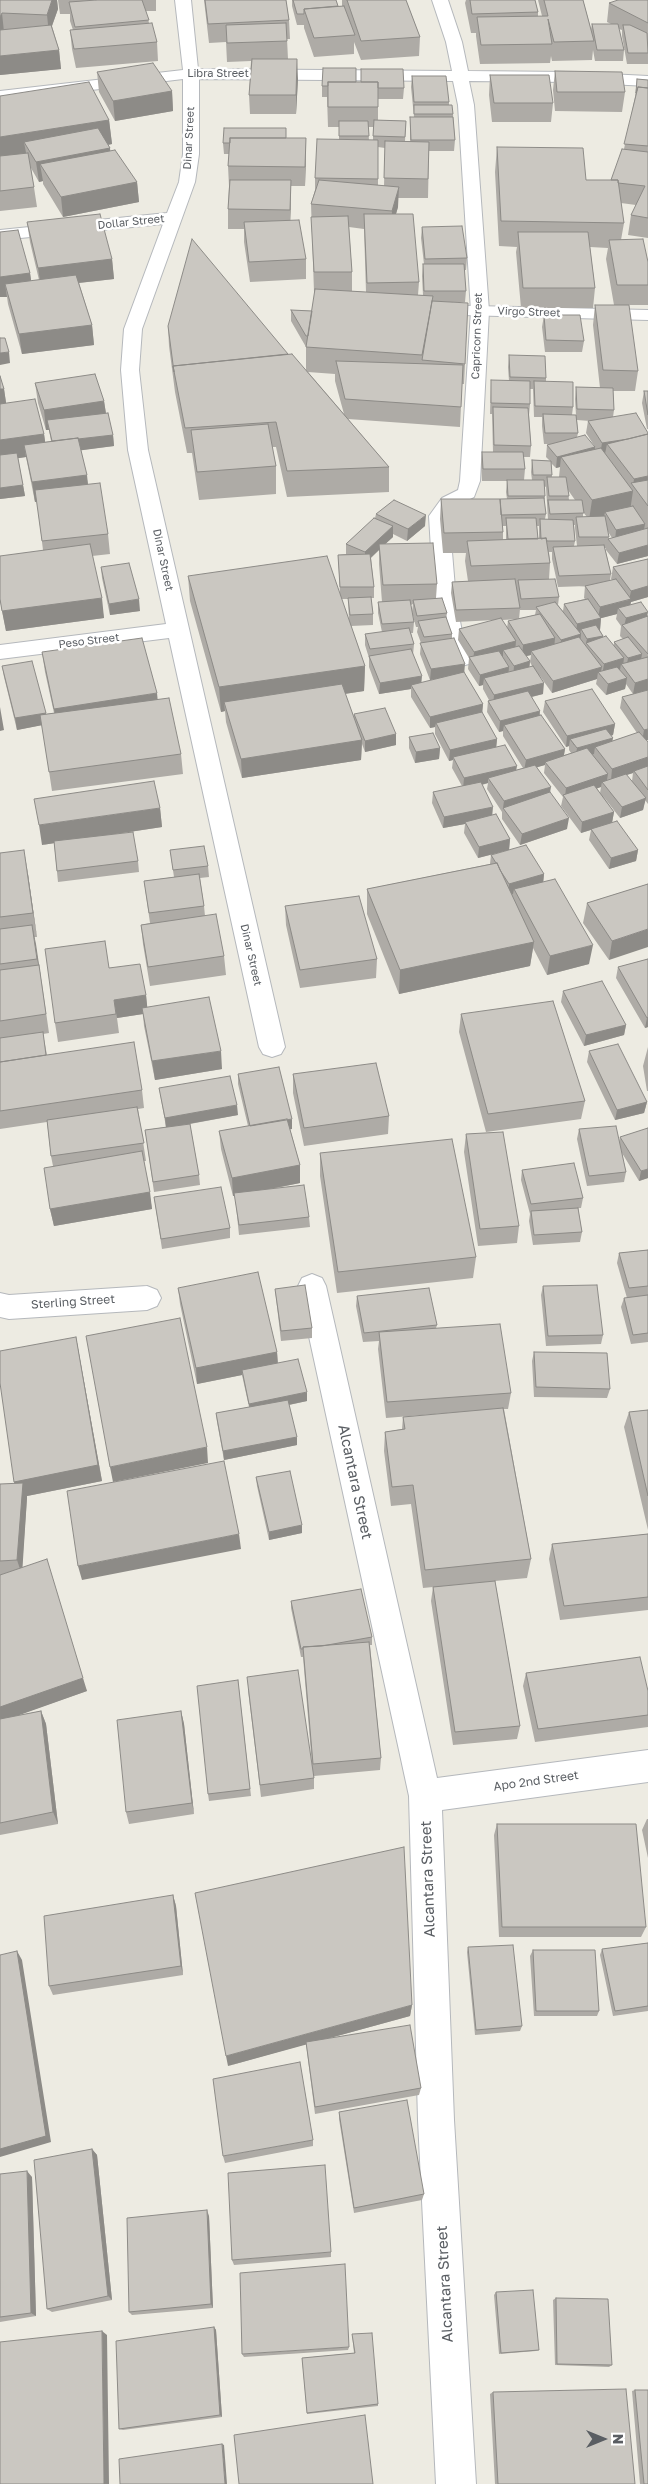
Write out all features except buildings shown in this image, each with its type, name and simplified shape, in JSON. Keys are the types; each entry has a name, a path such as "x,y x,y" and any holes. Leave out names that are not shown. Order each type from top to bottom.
{"street":[{"name":"Dinar Street","path":"183,0 191,74 191,154 186,182 133,329 130,370 138,450 272,1047"},
{"name":"Capricorn Street","path":"440,0 454,42 466,105 480,311 470,481 466,493 449,502 439,516 445,600 452,637 461,659"},
{"name":"Libra Street","path":"0,96 165,75 191,74 568,77 648,82"},
{"name":"Dollar Street","path":"0,235 172,218"},
{"name":"Virgo Street","path":"415,309 648,315"},
{"name":"Peso Street","path":"0,652 178,630"},
{"name":"Alcantara Street","path":"312,1286 425,1796 436,2120 456,2484"},
{"name":"Sterling Street","path":"0,1304 9,1307 147,1298"},
{"name":"Apo 2nd Street","path":"425,1796 648,1766"}]}
